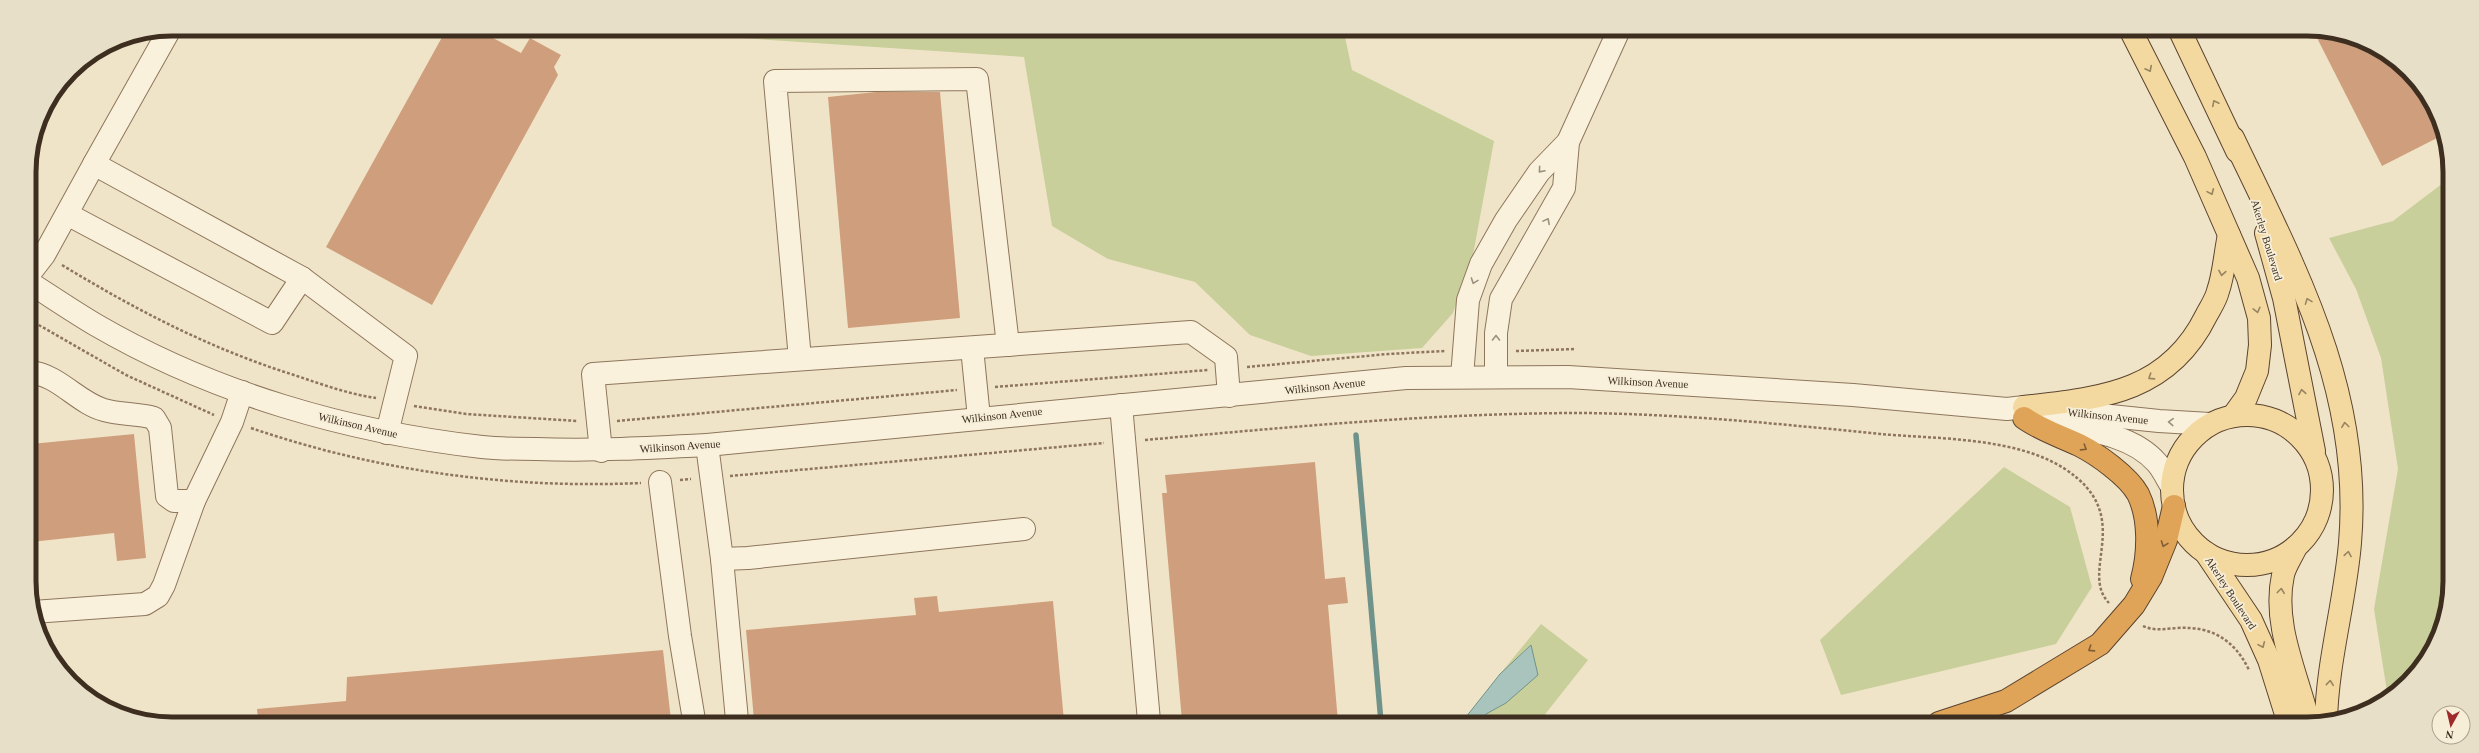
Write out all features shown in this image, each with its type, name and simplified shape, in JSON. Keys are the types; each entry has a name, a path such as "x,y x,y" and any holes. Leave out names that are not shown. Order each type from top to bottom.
{"highway":[{"path":"2018,411 2037,427 2080,446 2116,470 2137,494 2145,517 2147,542 2144,569 2128,612"},
{"path":"1957,717 2006,701 2100,644 2128,612 2151,577 2166,540 2173,497"}],"main road":[{"path":"2134,36 2195,157 2248,278 2259,318 2260,345 2257,371 2246,398 2233,416"},
{"name":"Akerley Boulevard","path":"2182,36 2233,138 2273,255 2322,482 2321,506 2312,529 2296,547"},
{"path":"2233,138 2297,272 2326,346 2345,419 2352,480 2350,544 2333,657 2327,715"},
{"path":"2018,411 2090,400 2145,380 2173,362 2197,334 2218,292 2229,235"},
{"path":"2296,547 2275,560 2252,565 2228,562 2206,552 2191,540 2181,525 2173,497 2175,467 2183,449 2195,435 2210,424 2233,416 2258,415 2282,423 2302,437 2316,458"},
{"path":"2296,547 2283,574 2280,603 2283,631 2307,717"},
{"name":"Akerley Boulevard","path":"2206,552 2251,620 2269,660 2287,717"}],"street":[{"path":"36,265 67,214 166,36"},
{"path":"1496,377 1496,333 1501,299 1564,188 1568,142 1616,36"},
{"path":"800,359 775,81 978,79 1008,345"},
{"path":"1462,377 1468,300 1481,264 1506,220 1539,172 1568,142"},
{"path":"94,164 302,278 406,356 387,433"},
{"path":"67,214 272,323 302,278"},
{"name":"Wilkinson Avenue","path":"36,287 97,325 169,362 242,392 334,421 387,433 484,448 601,451 707,445 1406,378 1462,377 1568,377 1712,385 1899,398 2018,411 2210,424"},
{"path":"601,451 593,374 1191,332 1226,357 1229,396"},
{"path":"972,348 979,418"},
{"path":"36,373 43,374 91,405 105,411 138,413 154,418 160,428 167,496 174,501 194,501"},
{"path":"40,612 145,604 158,596 164,585 194,501 232,422 242,392"},
{"path":"1121,405 1149,717"},
{"name":"Wilkinson Avenue","path":"2018,411 2104,433 2138,447 2158,463 2173,497"},
{"path":"707,445 722,559 736,717"},
{"path":"660,482 680,636 694,717"},
{"path":"722,559 748,558 1024,530"}],"path":[{"path":"1409,419 1584,413 1752,422 1981,443 2013,449 2042,457 2065,468 2084,484 2095,498 2104,529 2099,574 2100,587 2105,598 2158,630 2198,629 2215,632 2231,643 2244,658 2252,676"}],"green space":[{"path":"712,36 1345,36 1352,70 1494,141 1473,255 1453,313 1422,348 1311,356 1250,335 1195,282 1108,259 1052,226 1024,57"},
{"path":"2443,183 2442,599 2433,633 2425,649 2409,671 2387,691 2374,609 2398,469 2381,358 2356,289 2329,238 2393,221"},
{"path":"2004,467 2070,507 2092,587 2056,644 1841,695 1820,640"},
{"path":"1541,624 1588,660 1543,717 1483,717 1506,703 1531,645 1500,674"}],"water":[{"path":"1531,645 1538,675 1506,703 1483,717 1466,717 1500,674"}],"building":[{"path":"443,36 489,36 521,53 530,38 561,55 554,67 558,75 432,305 326,247"},
{"path":"2316,37 2325,37 2359,46 2390,64 2409,82 2429,112 2436,128 2438,137 2382,166"},
{"path":"876,92 940,92 960,318 848,328 828,97"},
{"path":"134,434 146,558 117,561 114,533 36,541 36,444"},
{"path":"1315,462 1325,579 1345,577 1348,603 1328,605 1338,717 1182,717 1162,493 1167,493 1165,475"},
{"path":"937,596 939,612 1053,601 1064,717 754,717 746,630 916,615 914,598"},
{"path":"663,650 671,717 258,717 257,709 346,701 347,677"}],"waterway":[{"path":"1356,435 1381,717"}]}
